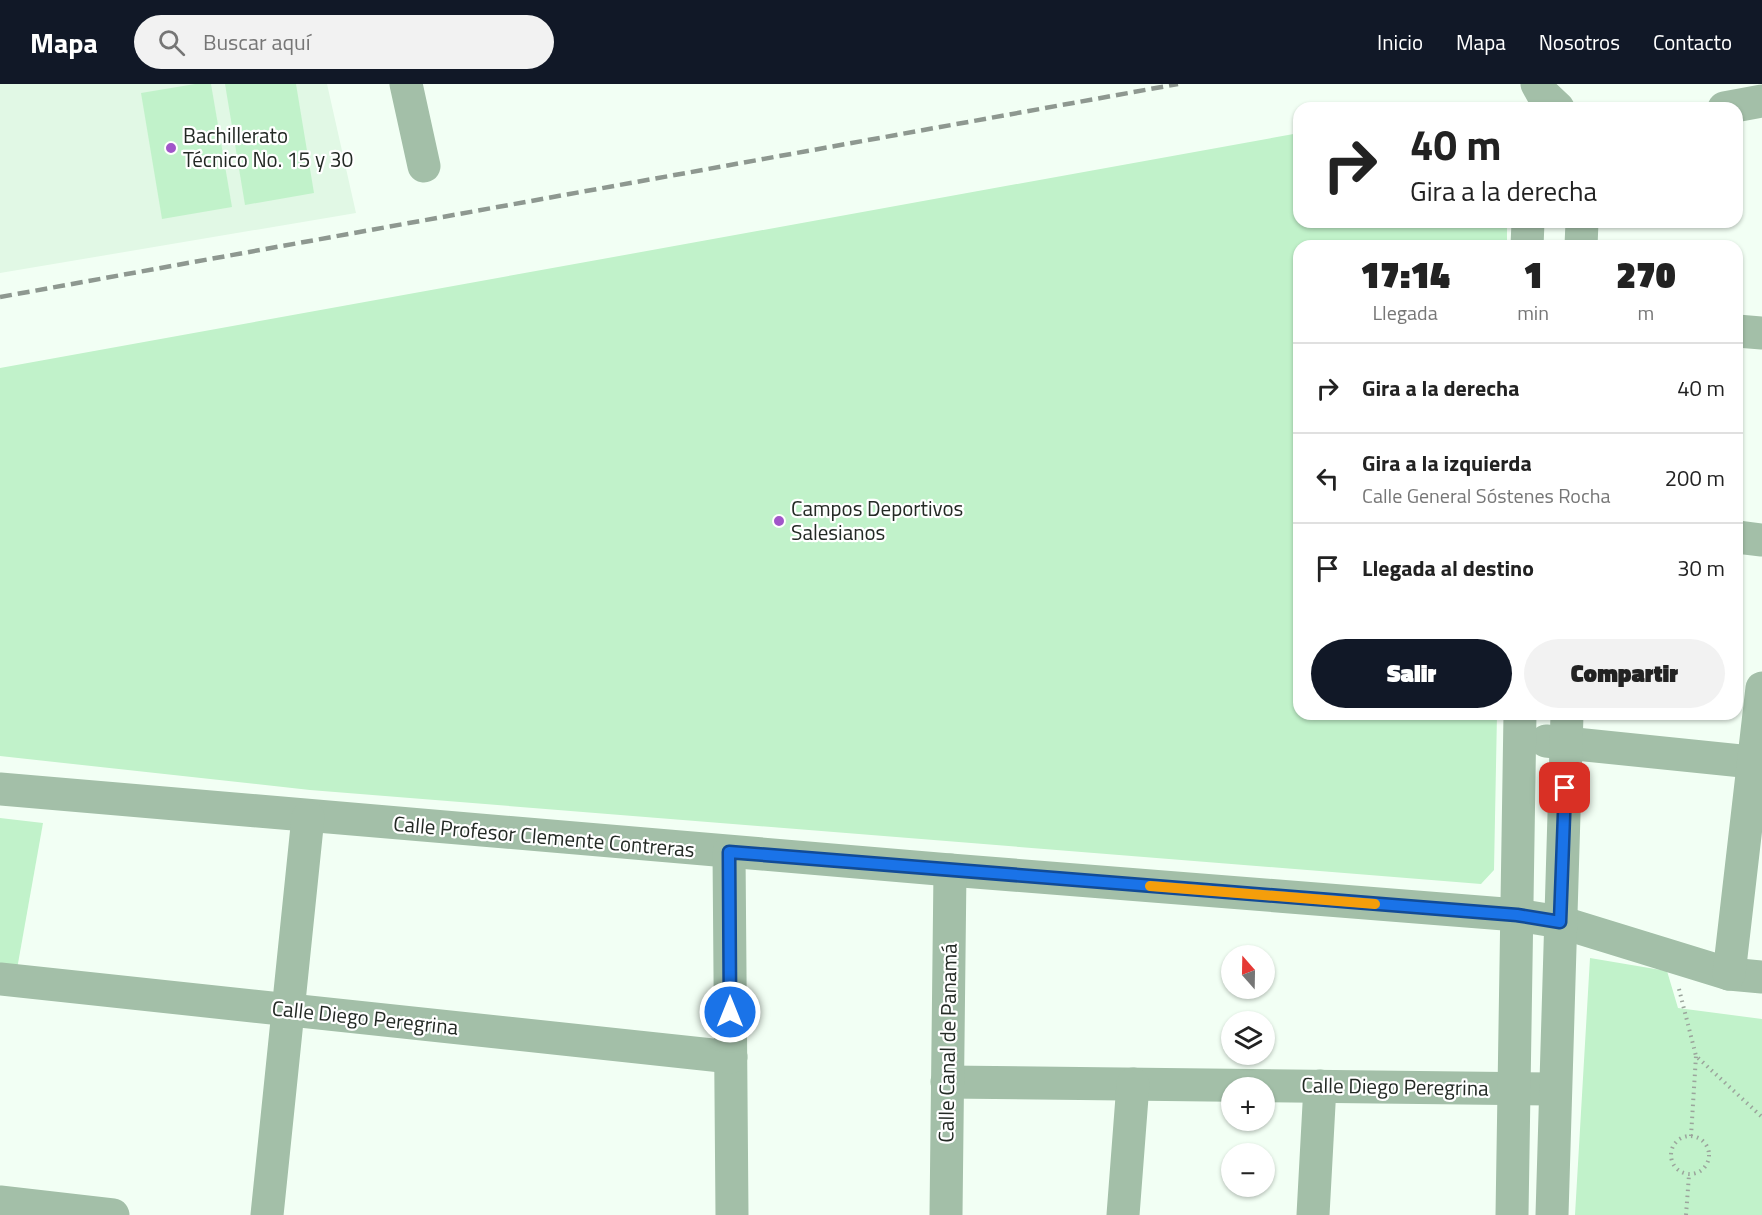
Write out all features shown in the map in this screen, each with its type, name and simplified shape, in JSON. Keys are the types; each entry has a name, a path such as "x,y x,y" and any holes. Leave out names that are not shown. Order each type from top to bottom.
{"street":[{"path":"406,84 424,166"},
{"path":"1743,104 1762,101"},
{"path":"1743,331 1762,333"},
{"path":"1743,538 1762,540"},
{"path":"1729,974 1758,763 1762,688"},
{"path":"1512,1215 1520,726 1566,729 1758,763"},
{"path":"1552,1215 1566,729"},
{"name":"Calle Profesor Clemente Contreras","path":"0,789 729,852 1517,915 1560,922 1729,974 1762,977"},
{"path":"267,1215 308,817"},
{"path":"729,852 732,1215"},
{"name":"Calle Canal de Panamá","path":"946,1215 950,870"},
{"name":"Calle Diego Peregrina","path":"0,979 731,1057"},
{"name":"Calle Diego Peregrina","path":"947,1082 1555,1089"},
{"path":"1123,1215 1133,1084"},
{"path":"1313,1215 1320,1086"},
{"path":"0,1202 113,1215"}],"path":[{"path":"1678,988 1696,1056 1691,1136"},
{"path":"1696,1056 1762,1116"},
{"path":"1691,1136 1703,1140 1710,1156 1706,1168 1689,1175 1677,1170 1673,1164 1671,1151 1679,1140 1691,1136"},
{"path":"1686,1215 1689,1175"}],"shaded area":[{"name":"Bachillerato Técnico No. 15 y 30","path":"0,84 327,84 356,213 0,273"}],"green space":[{"path":"195,84 211,84 232,207 162,219 141,93"},
{"path":"225,84 296,84 314,193 245,205"},
{"name":"Campos Deportivos Salesianos","path":"1293,134 1293,228 1507,228 1507,240 1293,240 1293,720 1497,720 1494,870 1481,884 310,790 0,756 0,368"},
{"path":"0,818 43,823 17,969 0,967"},
{"path":"1590,958 1667,971 1678,1008 1762,1019 1762,1215 1575,1215"}],"railway":[{"path":"0,297 1178,84"}],"slow traffic":[{"path":"1150,886 1375,904"}],"place":[{"name":"Bachillerato Técnico No. 15 y 30","path":"171,148"},
{"name":"Campos Deportivos Salesianos","path":"779,521"}],"route":[{"path":"730,1012 729,852 1517,915 1560,922 1565,788"}]}
